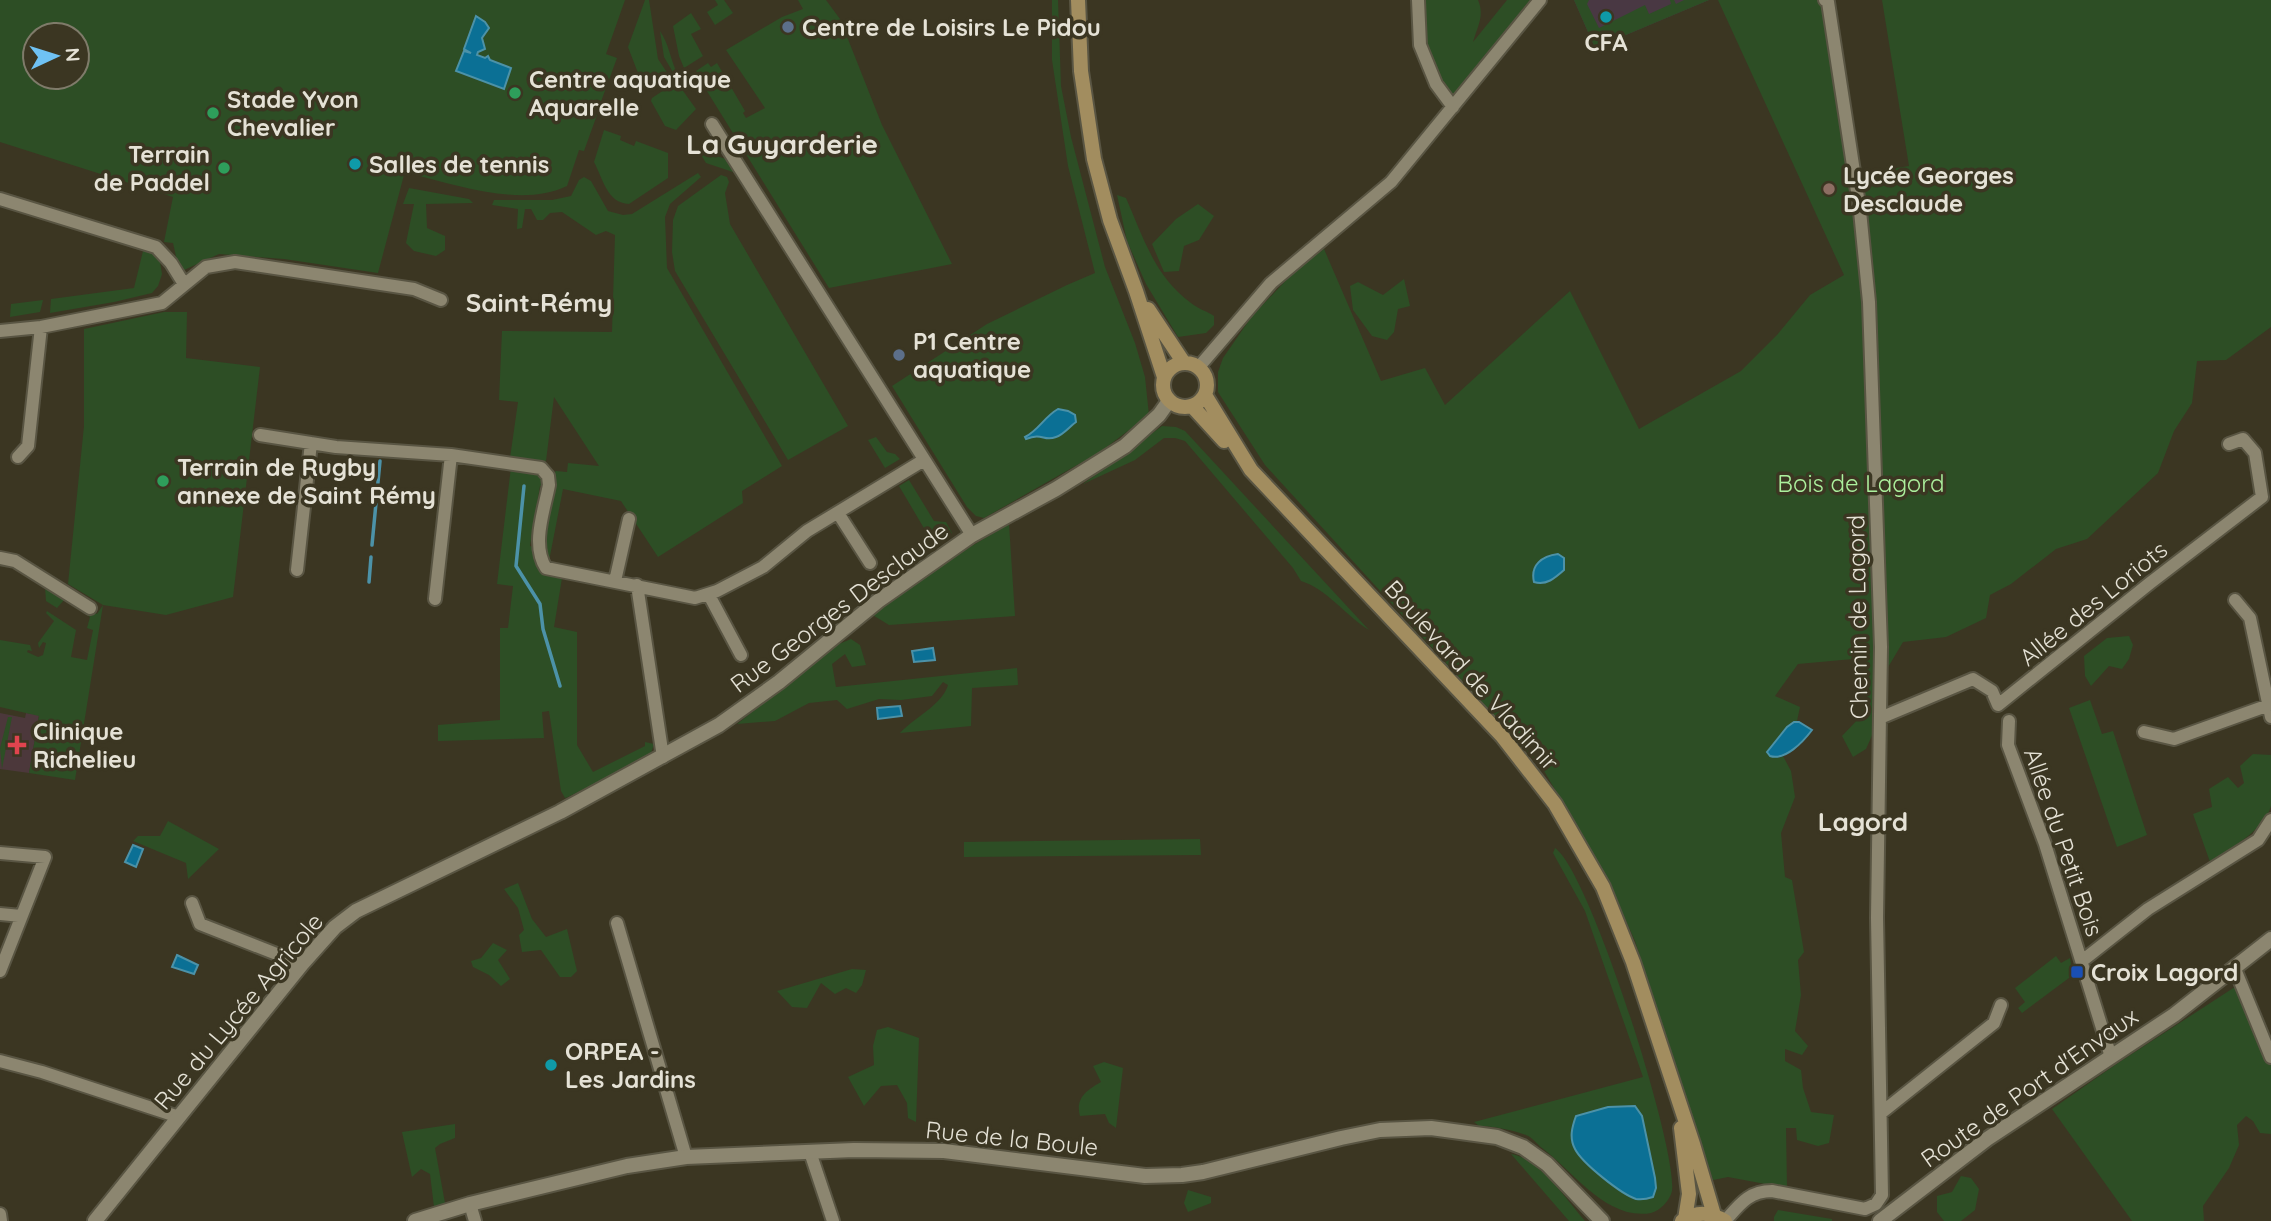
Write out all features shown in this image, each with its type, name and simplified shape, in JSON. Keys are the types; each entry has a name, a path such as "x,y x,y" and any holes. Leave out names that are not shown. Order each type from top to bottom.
{"main road":[{"path":"1078,0 1082,82 1094,159 1110,220 1164,377 1163,390 1169,401 1180,407 1192,406 1205,395 1206,380 1198,368 1184,363 1136,291"},
{"path":"1164,377 1172,367 1184,363"},
{"name":"Boulevard de Vladimir","path":"1205,395 1251,470 1503,736 1555,804 1593,869 1618,920 1677,1099 1722,1219"},
{"path":"1192,406 1251,470"},
{"name":"Boulevard de Vladimir","path":"1677,1099 1688,1174 1689,1194 1684,1220"},
{"path":"1684,1220 1703,1213 1722,1219"}],"street":[{"path":"1418,0 1420,44 1436,84 1453,107"},
{"path":"1198,368 1271,283 1391,182 1540,0"},
{"name":"Chemin de Lagord","path":"1722,1219 1744,1199 1758,1191 1772,1191 1865,1209 1876,1204 1882,1195 1877,918 1881,647 1869,302 1860,211 1828,1"},
{"path":"712,124 972,535"},
{"path":"0,199 156,247 171,263 184,284"},
{"path":"0,331 41,327 162,303 206,267 235,262 414,289 441,300"},
{"path":"18,457 28,446 41,327"},
{"name":"Rue Georges Desclaude","path":"560,812 719,725 779,682 878,601 972,535 1056,489 1125,446 1169,401"},
{"path":"260,435 336,447 451,455 541,468 548,475 549,485 538,547 540,559 546,568 695,598 709,595 763,567 807,531 924,460"},
{"name":"Allée des Loriots","path":"1880,718 1973,679 1992,691 1998,705 2262,497 2255,453 2243,439 2229,444"},
{"path":"297,570 311,443"},
{"path":"435,599 451,455"},
{"path":"838,513 870,563"},
{"path":"615,581 629,519"},
{"path":"0,558 15,561 90,608"},
{"path":"637,585 663,757"},
{"path":"709,595 741,654"},
{"path":"2144,732 2174,739 2270,711 2250,618 2235,600"},
{"name":"Allée du Petit Bois","path":"2009,721 2008,745 2045,844 2110,1057"},
{"name":"Rue du Lycée Agricole","path":"95,1221 302,964 335,927 356,911 560,812"},
{"path":"2082,961 2148,909 2258,840 2271,820"},
{"path":"0,853 45,857 0,971"},
{"path":"192,903 200,924 302,964"},
{"path":"0,914 21,916"},
{"path":"617,923 686,1157"},
{"name":"Route de Port d'Envaux","path":"1880,1221 1987,1139 2174,1015 2271,939"},
{"path":"2235,969 2271,1057"},
{"path":"1881,1113 1994,1023 2001,1005"},
{"path":"0,1061 179,1117"},
{"name":"Rue de la Boule","path":"415,1221 470,1204 627,1166 686,1157 854,1150 944,1151 1145,1175 1182,1175 1367,1133 1406,1127 1497,1137 1523,1147 1547,1164 1602,1221"},
{"path":"810,1152 834,1221"},
{"name":"Rue de la Boule","path":"1584,1201 1607,1218 1616,1221"},
{"path":"470,1204 475,1221"},
{"path":"0,1214 1,1221"}],"shaded area":[{"path":"1574,0 1709,0 1595,48"},
{"name":"Clinique Richelieu","path":"0,713 25,718 26,713 39,715 29,773 0,769"}],"green space":[{"name":"Stade Yvon Chevalier","path":"0,0 625,0 606,54 617,58 599,107 593,102 589,115 597,115 584,151 579,150 567,186 530,195 510,195 411,174 404,175 378,273 284,259 219,254 184,270 178,265 173,243 164,242 173,197 0,142"},
{"path":"645,0 649,0 658,59 670,77 659,84 649,83 643,86 628,47"},
{"path":"715,0 724,0 733,13 715,25 707,12 718,5"},
{"path":"798,0 826,0 840,19 882,125 952,264 829,288 705,88 696,71 708,63 711,67 717,63 745,111 743,113 746,118 765,108 726,50 782,17 803,9"},
{"path":"1052,0 1058,0 1061,86 1071,137 1105,267 1135,343 1145,377 1149,415 1100,452 984,518 976,516 967,507 892,386 987,324 1095,273 1068,166 1052,60"},
{"path":"1422,0 1478,0 1481,16 1473,42 1507,0 1532,0 1458,91 1452,94 1435,71 1423,34"},
{"path":"1574,0 1589,0 1587,4 1599,28 1645,5 1649,14 1671,4 1670,0 1674,0 1676,4 1684,0 1709,0 1595,48"},
{"name":"Bois de Lagord","path":"1718,0 1825,0 1875,317 1875,291 1859,174 1909,166 1882,0 2271,0 2271,327 2226,360 2197,361 2192,403 2174,431 2158,473 2087,539 2056,549 2011,584 1990,595 1986,618 1946,637 1903,642 1887,669 1875,681 1874,731 1866,749 1853,757 1842,736 1862,715 1865,691 1853,659 1798,664 1775,696 1800,707 1797,721 1794,722 1778,758 1783,756 1791,771 1795,797 1781,833 1785,877 1792,880 1804,952 1798,960 1801,995 1795,1031 1808,1046 1802,1055 1785,1049 1785,1061 1801,1070 1803,1088 1811,1112 1834,1115 1829,1143 1818,1146 1797,1140 1796,1128 1786,1128 1787,1188 1728,1177 1713,1180 1635,941 1608,881 1543,769 1265,465 1218,392 1218,372 1223,358 1252,316 1295,271 1324,249 1381,381 1425,368 1445,405 1570,291 1639,429 1741,371 1777,335 1810,295 1844,275"},
{"path":"691,13 701,29 691,34 703,56 684,68 673,26"},
{"path":"660,31 677,73 674,74 664,57"},
{"path":"667,88 681,88 696,109 676,130 665,126 651,101"},
{"path":"604,130 621,136 620,140 634,146 636,141 668,153 668,178 629,204 616,199 607,189 594,162"},
{"path":"698,150 729,160 736,173 706,163"},
{"path":"698,173 701,177 670,204 665,217 667,268 782,466 742,491 743,503 658,557 621,501 563,489 549,561 543,549 554,484 553,474 556,471 567,472 568,463 599,466 554,397 546,461 510,458 518,402 499,400 502,331 612,332 615,235 606,231 596,235 562,212 550,213 543,220 537,220 531,209 525,209 522,228 517,229 518,209 492,205 494,200 552,200 571,196 579,180 584,177 591,181 608,211 623,215 632,214"},
{"path":"721,175 727,177 729,182 725,193 730,224 848,426 788,460 675,271 672,252 673,220 678,206"},
{"path":"409,188 469,199 473,203 426,204 427,228 445,236 445,250 436,256 414,251 406,243 414,204 403,204"},
{"path":"1117,195 1126,198 1151,255 1168,281 1194,305 1214,316 1214,325 1206,333 1178,337 1146,284 1127,241"},
{"path":"1198,204 1214,216 1199,240 1184,246 1179,271 1164,272 1152,244 1176,219"},
{"path":"143,251 155,254 160,262 162,274 152,293 50,313 51,299 134,288"},
{"path":"1404,279 1410,306 1398,309 1394,332 1387,340 1372,336 1353,310 1350,286 1358,282 1383,295"},
{"path":"43,300 40,312 10,317 11,304"},
{"path":"164,312 187,312 186,358 260,367 233,597 166,615 103,605 68,584 84,426 84,329"},
{"path":"1162,426 1185,431 1369,630 1328,596 1301,581 1293,568 1185,441 1164,438 1135,460 1083,484"},
{"path":"876,437 887,452 900,459 885,468 868,440"},
{"path":"511,467 538,471 543,477 544,486 540,486 530,546 535,547 557,573 557,577 562,578 554,627 577,632 577,745 593,772 645,746 645,742 654,744 650,756 565,798 561,791 549,711 542,712 544,738 438,741 438,725 500,720 500,628 508,628 513,586 497,584"},
{"path":"909,480 934,521 946,522 952,533 941,538 928,535 899,486"},
{"path":"1009,524 1015,616 889,625 871,614 970,547"},
{"path":"48,586 97,614 103,605 75,780 29,773 39,716 0,707 0,640 30,645 32,651 27,652 38,657 43,655 46,643 43,642 39,648 38,643 54,621 47,611 76,630 71,657 87,660 93,630 87,628 90,617 64,600 57,608 46,601 45,587"},
{"path":"2129,636 2133,645 2129,659 2122,669 2109,666 2091,686 2085,676 2084,656 2107,638"},
{"path":"851,639 860,645 866,665 852,667 845,654 832,664 836,687 1017,668 1018,685 972,688 971,726 900,733 940,699 948,685 943,682 932,696 901,700 879,699 847,709 837,700 809,703 775,721 737,724 839,644"},
{"path":"2090,700 2102,734 2113,731 2147,835 2117,847 2069,708"},
{"path":"8,717 12,717 2,769 0,748"},
{"path":"2253,754 2271,755 2271,806 2254,831 2210,862 2193,814 2212,807 2209,789 2228,777 2238,788 2244,783 2240,766"},
{"path":"168,821 219,849 188,879 186,863 133,841 138,836 160,836"},
{"path":"1200,839 1201,855 964,857 964,842"},
{"path":"1555,848 1570,867 1609,955 1647,1069 1661,1122 1670,1165 1672,1191 1664,1205 1651,1213 1635,1213 1605,1202 1528,1136 1515,1131 1479,1126 1474,1122 1643,1077 1585,911 1553,853"},
{"path":"518,883 532,919 546,937 567,929 577,971 571,977 560,977 541,950 522,952 519,935 524,930 518,908 504,889"},
{"path":"493,943 507,950 498,960 510,979 501,986 489,975 473,967 471,961 481,958"},
{"path":"2056,956 2061,963 2070,958 2073,975 2022,1013 2018,1008 2025,1002 2015,988"},
{"path":"852,969 866,970 862,985 856,993 846,988 835,994 821,983 807,1008 792,1007 777,991"},
{"path":"2241,983 2271,1057 2271,1134 2260,1133 2253,1121 2246,1116 2237,1125 2239,1145 2229,1168 2203,1206 2204,1221 2132,1221 2052,1109"},
{"path":"888,1027 919,1038 916,1122 908,1118 907,1103 897,1085 881,1086 864,1106 848,1077 874,1065 873,1046 877,1030"},
{"path":"1104,1062 1123,1068 1116,1128 1109,1123 1105,1114 1080,1116 1081,1099 1101,1082 1093,1066"},
{"path":"455,1124 455,1138 435,1148 445,1203 434,1207 430,1174 421,1169 412,1177 402,1132"},
{"path":"1511,1154 1532,1163 1542,1171 1585,1221 1569,1221"},
{"path":"1961,1176 1971,1178 1979,1189 1975,1210 1961,1221 1944,1221 1937,1212 1937,1196 1952,1192"},
{"path":"1188,1190 1211,1197 1211,1203 1188,1212 1184,1203"},
{"path":"1778,1210 1832,1219 1832,1221 1774,1221"}],"water":[{"path":"476,16 489,28 482,38 485,49 477,55 485,58 488,56 490,60 511,68 504,89 456,71 464,51 471,53 464,49"},
{"path":"1058,409 1075,415 1076,422 1056,437 1036,436 1026,439 1025,437"},
{"path":"1558,554 1564,558 1564,570 1546,582 1534,582 1534,571 1539,562"},
{"path":"933,648 935,660 914,662 912,651"},
{"path":"900,706 902,716 878,719 877,708"},
{"path":"1794,722 1812,730 1788,753 1770,756 1767,752"},
{"path":"133,845 143,849 136,867 125,862"},
{"path":"177,955 198,965 194,974 172,967"},
{"path":"1635,1106 1642,1116 1656,1188 1653,1197 1642,1199 1636,1199 1621,1191 1593,1170 1575,1149 1572,1137 1576,1116 1608,1107"}],"waterway":[{"path":"372,545 380,461"},
{"path":"524,486 516,566 540,604 543,629 560,686"},
{"path":"369,582 371,557"}],"place":[{"name":"CFA","path":"1606,17"},
{"name":"Centre de Loisirs Le Pidou","path":"788,27"},
{"name":"Centre aquatique Aquarelle","path":"515,93"},
{"name":"Stade Yvon Chevalier","path":"213,113"},
{"name":"Salles de tennis","path":"355,164"},
{"name":"Terrain de Paddel","path":"224,168"},
{"name":"Lycée Georges Desclaude","path":"1829,189"},
{"name":"P1 Centre aquatique","path":"899,355"},
{"name":"Terrain de Rugby annexe de Saint Rémy","path":"163,481"},
{"name":"Clinique Richelieu","path":"17,745"},
{"name":"Croix Lagord","path":"2077,972"},
{"name":"ORPEA - Les Jardins","path":"551,1065"}],"district":[{"name":"La Guyarderie","path":"782,143"},
{"name":"Saint-Rémy","path":"539,302"},
{"name":"Lagord","path":"1863,821"}]}
